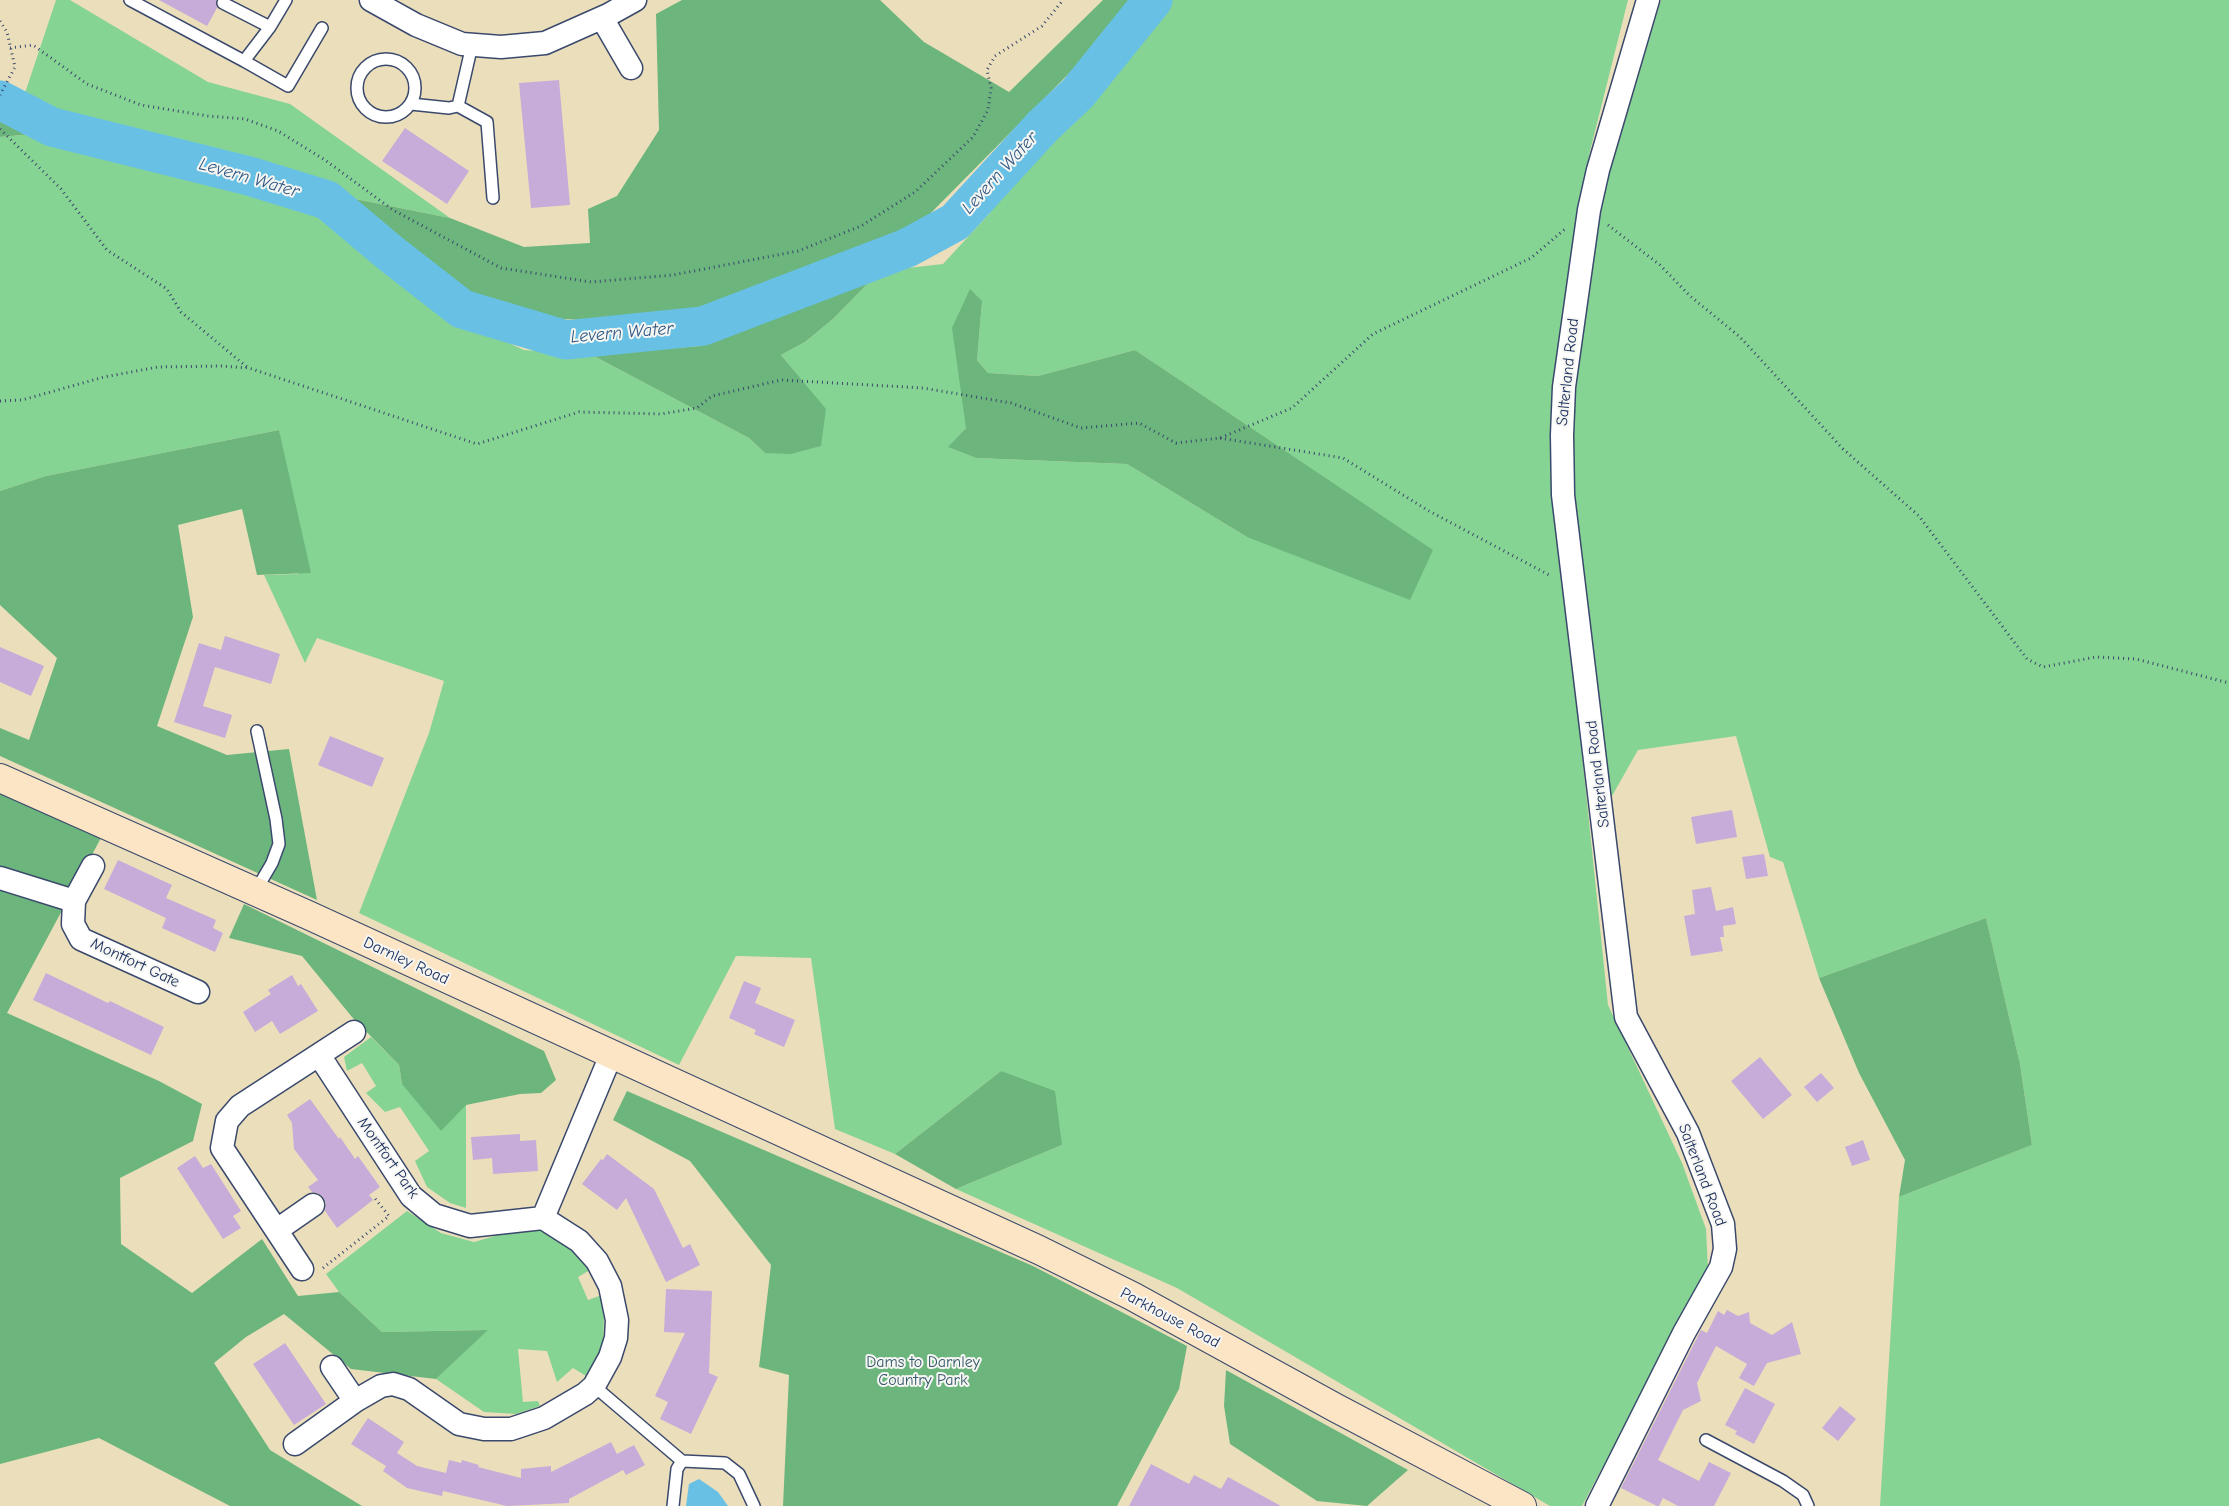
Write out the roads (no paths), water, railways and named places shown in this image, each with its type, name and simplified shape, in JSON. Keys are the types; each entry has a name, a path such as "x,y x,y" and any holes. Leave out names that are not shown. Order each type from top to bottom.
{"main road":[{"name":"Darnley Road","path":"0,778 810,1146"},
{"name":"Parkhouse Road","path":"810,1146 1039,1250 1132,1296 1336,1408 1522,1506"}],"street":[{"path":"371,0 416,24 462,44 501,47 545,42 602,18 635,0"},
{"name":"Salterland Road","path":"1597,1506 1666,1368 1721,1267 1725,1249 1723,1224 1688,1133 1626,1017 1563,495 1562,435 1564,387 1589,210 1598,170 1648,0"},
{"path":"602,18 631,68"},
{"name":"Montfort Gate","path":"93,866 74,901 73,924 81,939 198,992"},
{"path":"0,878 74,901"},
{"path":"302,1269 222,1148 226,1121 240,1106 354,1032"},
{"name":"Montfort Park","path":"319,1055 411,1196 434,1215 470,1226 542,1218"},
{"path":"295,1444 355,1401 381,1386 392,1384 408,1389 460,1424 484,1429 511,1429 544,1418 586,1394 594,1386 610,1357 616,1338 617,1320 610,1286 597,1261 579,1242 542,1218 611,1055"},
{"path":"277,1230 314,1205"},
{"path":"332,1366 355,1401"}],"lane":[{"path":"130,0 288,86 322,28"},
{"path":"223,3 270,27"},
{"path":"244,61 270,27 284,3"},
{"path":"458,106 472,45"},
{"path":"411,104 415,95 413,77 400,63 391,59 382,59 372,62 364,68 357,86 362,105 369,112 378,116 396,116 411,104 449,108 458,106 487,122 493,198"},
{"path":"254,892 272,863 279,844 276,820 257,730"},
{"path":"594,1386 682,1461 725,1464 739,1474 754,1506"},
{"path":"1706,1440 1783,1481 1803,1495 1808,1506"},
{"path":"673,1506 677,1469 682,1461"}],"water":[{"path":"699,1479 718,1492 728,1506 686,1506 689,1484"}],"waterway":[{"name":"Levern Water","path":"0,100 52,127 249,176 327,200 390,253 462,309 566,340 703,326 907,248 955,222 1043,126 1078,93 1153,0"}],"park label":[{"name":"Dams to Darnley Country Park","path":"923,1371"}]}
